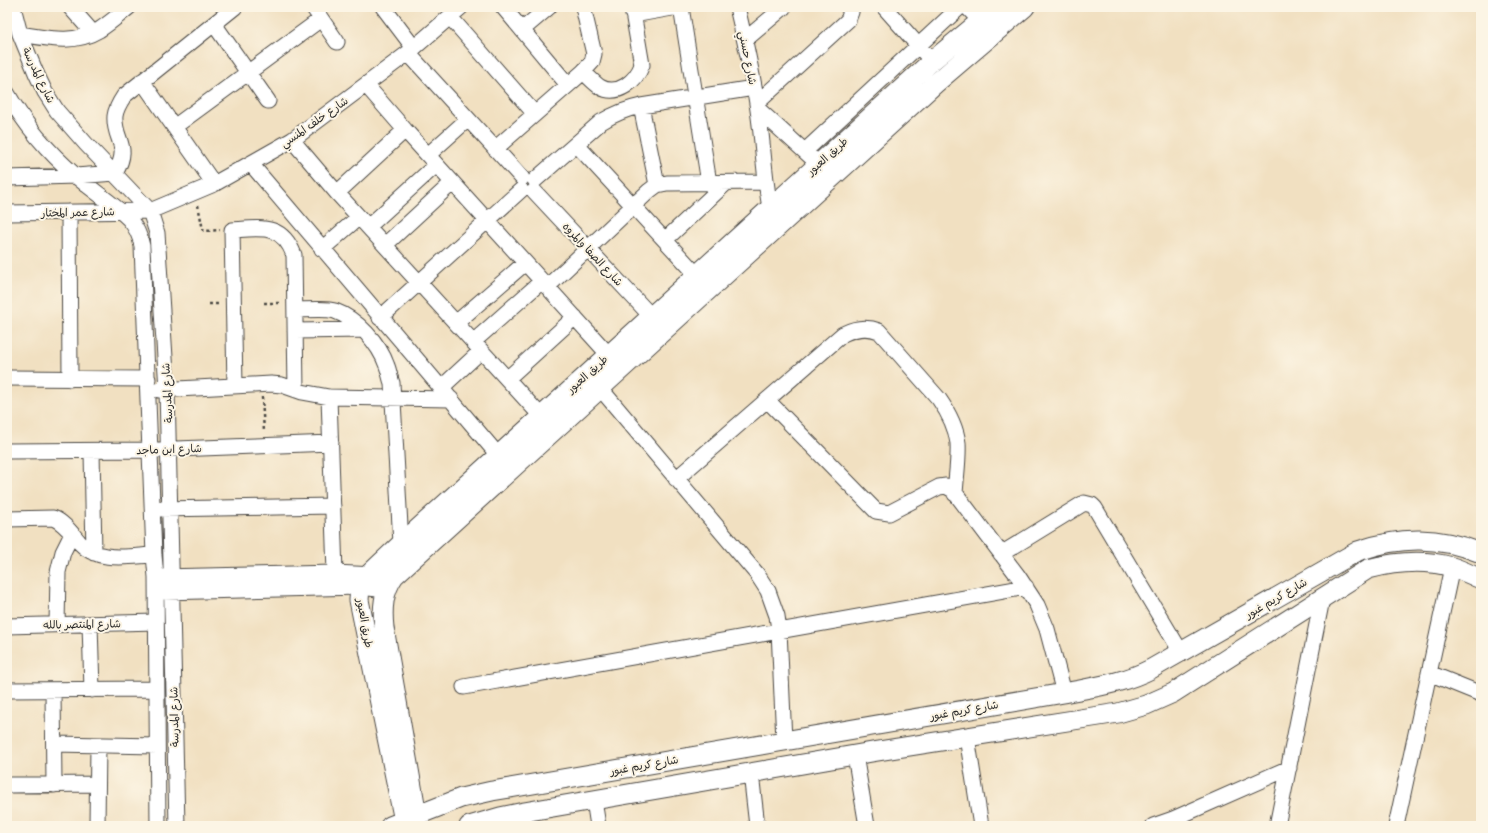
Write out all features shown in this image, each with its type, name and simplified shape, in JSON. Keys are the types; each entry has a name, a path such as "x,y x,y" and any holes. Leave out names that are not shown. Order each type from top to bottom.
{"street":[{"name":"شارع المدرسة","path":"13,7 20,34 36,74 57,111 86,144 150,211 157,233 168,389 177,826"},
{"path":"70,7 93,33"},
{"path":"20,34 65,40 80,38 93,33 129,7"},
{"path":"7,178 115,173 120,165 122,146 115,126 115,115 118,105 124,96 235,7"},
{"name":"شارع الصفا والمروه","path":"383,7 411,51 468,119 528,185 652,316"},
{"name":"شارع خلف المنسي","path":"150,211 214,184 292,140 411,51 461,7"},
{"path":"503,7 568,85"},
{"path":"522,30 549,7"},
{"path":"495,149 583,72 592,62 594,54 583,7"},
{"path":"583,72 600,87 609,89 622,87 634,80 642,65 632,11 678,7"},
{"path":"681,7 709,183"},
{"name":"شارع حسني","path":"737,7 745,40 757,106 765,182 770,208"},
{"path":"745,40 784,7"},
{"path":"832,177 757,106 848,20 851,12 848,7"},
{"path":"884,7 932,61"},
{"path":"812,157 918,45 960,7"},
{"path":"967,7 980,21"},
{"name":"طريق العبور","path":"404,820 360,600 364,581 401,544 770,208 812,157 997,7"},
{"name":"طريق العبور","path":"404,820 384,628 383,608 390,583 600,388 832,177 981,43 1026,7"},
{"path":"174,127 248,73 317,13 337,42"},
{"path":"450,17 535,114"},
{"path":"214,24 268,101"},
{"path":"142,81 214,184"},
{"path":"366,85 452,183 609,355"},
{"path":"380,318 487,221 601,122 627,109 754,88"},
{"name":"شارع المدرسة","path":"7,93 18,112 44,146 76,176 122,211 136,226 140,236 142,246 156,577 158,826"},
{"path":"641,106 657,185"},
{"path":"322,249 364,222 432,160 468,119"},
{"path":"337,192 405,130"},
{"path":"292,140 419,283 541,416"},
{"path":"576,144 697,275"},
{"path":"251,164 380,318 498,455"},
{"path":"665,240 726,182"},
{"path":"441,388 477,346 544,284 588,249 657,185 667,183 765,182"},
{"path":"385,245 452,183"},
{"path":"770,208 783,222"},
{"name":"شارع عمر المختار","path":"7,213 150,211"},
{"path":"69,212 70,379"},
{"path":"235,386 232,230 261,228 273,230 282,236 290,244 294,255 296,390"},
{"path":"456,323 525,263"},
{"path":"295,307 334,311 349,319 373,340 387,365 392,384 401,544"},
{"path":"507,379 575,317"},
{"path":"676,479 844,334 850,330 871,328 879,331 940,399 951,420 958,443 955,494"},
{"path":"295,331 363,330"},
{"path":"7,378 70,379 148,385 168,389 282,385 296,390 329,397 451,399"},
{"path":"600,388 763,582 774,603 779,630 784,741"},
{"path":"329,397 335,573"},
{"path":"767,400 876,511 889,513 939,487 946,486 950,488 1026,587 1037,605 1047,630 1064,694"},
{"name":"شارع ابن ماجد","path":"7,451 169,450 331,444"},
{"path":"92,451 94,553"},
{"path":"1001,554 1084,503 1092,505 1181,652 1190,656 1193,660 1196,670 1194,679"},
{"path":"153,510 333,506"},
{"path":"7,519 58,519 82,545 94,553 115,557 154,555"},
{"path":"57,625 58,572 63,552 72,534"},
{"name":"شارع كريم غبور","path":"404,820 461,798 484,792 1064,694 1130,679 1146,672 1358,551 1374,545 1392,541 1426,539 1457,544 1481,553"},
{"path":"469,826 500,817 594,800 856,755 1103,716 1125,711 1173,693 1368,569 1383,565 1415,562 1432,563 1452,567 1481,579"},
{"path":"1396,826 1452,567"},
{"path":"156,593 172,584 335,573 364,581"},
{"path":"156,577 172,584 364,581 390,583"},
{"path":"464,687 1026,587"},
{"path":"1278,826 1322,599"},
{"name":"شارع المنتصر بالله","path":"7,626 156,622"},
{"path":"90,624 92,690"},
{"path":"1225,627 1221,635 1222,644 1227,651 1236,653"},
{"path":"1429,673 1481,694"},
{"path":"7,690 53,691 156,689"},
{"path":"53,691 54,785"},
{"path":"967,737 981,826"},
{"path":"54,744 157,746"},
{"path":"97,826 98,745"},
{"path":"856,755 867,826"},
{"path":"1160,825 1289,768"},
{"path":"751,773 756,826"},
{"path":"7,785 98,784"},
{"path":"594,800 598,826"}],"path":[{"path":"199,209 202,230 232,230"},
{"path":"264,303 295,307"},
{"path":"262,385 264,446"}]}
